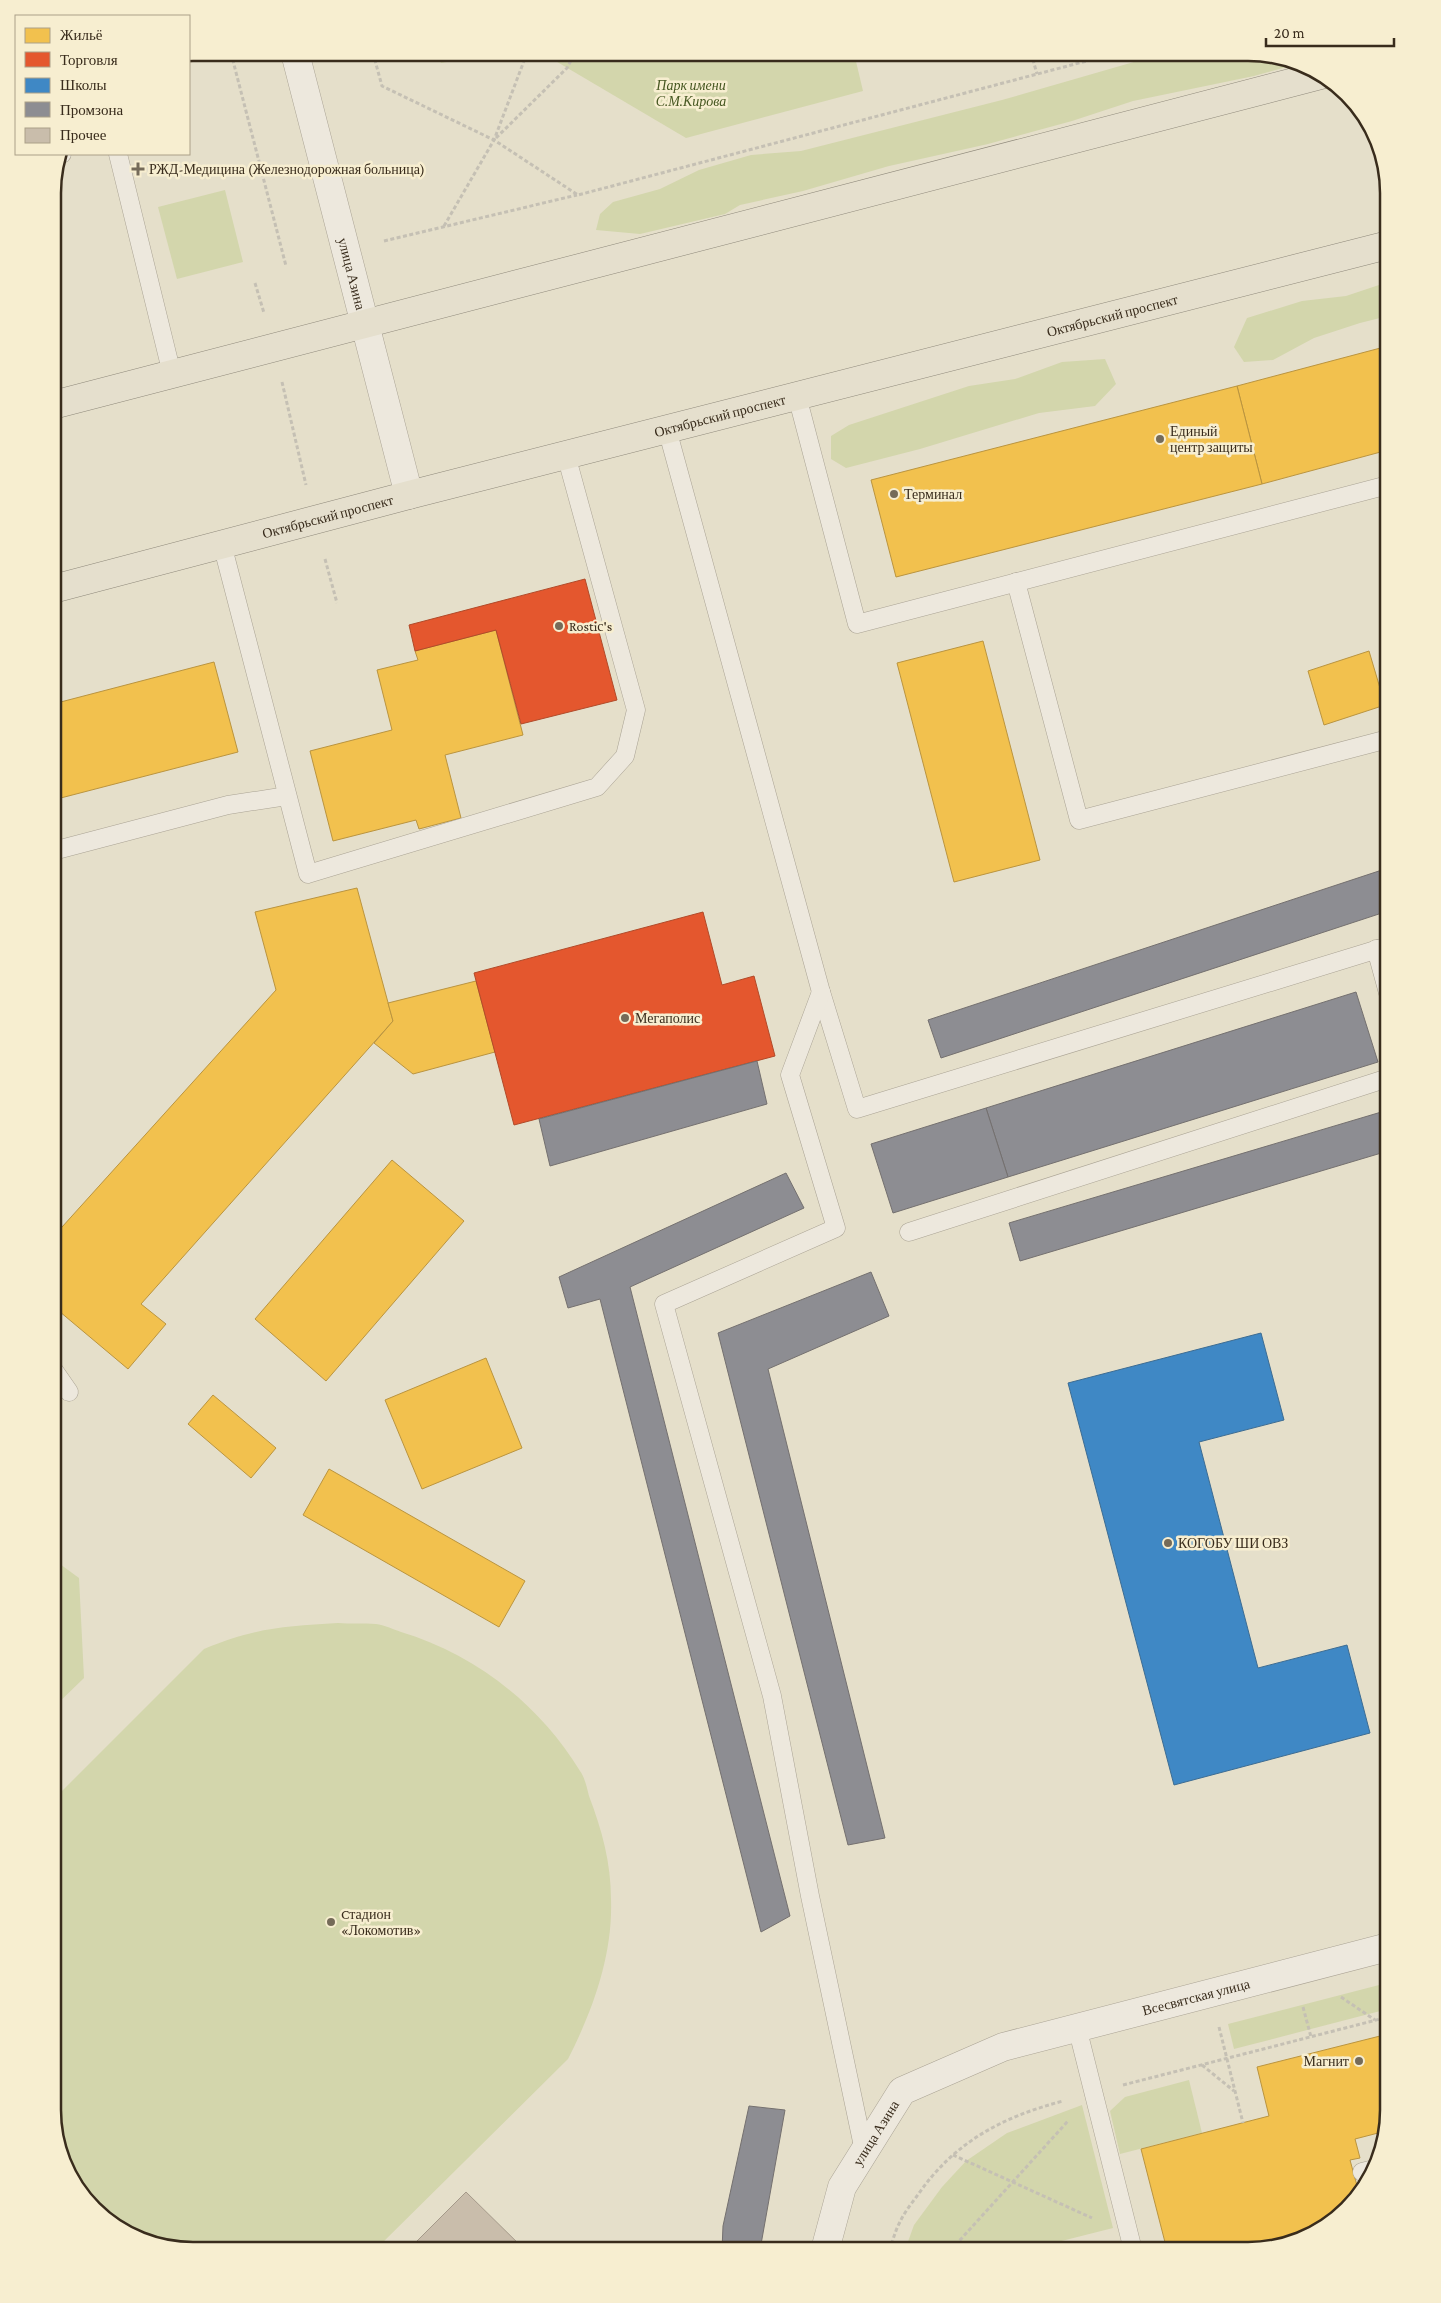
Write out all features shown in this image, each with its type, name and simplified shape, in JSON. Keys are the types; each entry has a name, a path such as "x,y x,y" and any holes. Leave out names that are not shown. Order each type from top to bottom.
{"main road":[{"path":"62,403 172,374 270,334 364,323 1311,78"},
{"name":"Октябрьский проспект","path":"62,587 409,495 1380,247"}],"street":[{"name":"улица Азина","path":"296,61 409,495"},
{"name":"Всесвятская улица","path":"1002,2047 1380,1948"},
{"name":"улица Азина","path":"827,2242 842,2187 902,2090 1002,2047"}],"lane":[{"path":"118,155 172,374"},
{"path":"797,396 857,624 1380,487"},
{"path":"667,429 822,992 857,1109 1380,948"},
{"path":"222,544 308,874 597,787 625,756 636,710 566,455"},
{"path":"1016,582 1079,820 1380,741"},
{"path":"62,849 228,805 287,796"},
{"path":"822,992 790,1075 836,1228 664,1304 772,1696 810,1896 864,2151"},
{"path":"909,1232 1380,1081"},
{"path":"61,1382 68,1392"},
{"path":"1077,2027 1131,2242"}],"path":[{"path":"233,61 286,266"},
{"path":"375,61 382,86 494,140 578,195"},
{"path":"444,226 494,140 524,61"},
{"path":"494,140 567,68 571,61"},
{"path":"1034,62 1037,74"},
{"path":"384,240 578,195 1083,62"},
{"path":"255,283 270,334 315,520"},
{"path":"325,559 337,603"},
{"path":"1340,1996 1376,2021"},
{"path":"1301,1999 1311,2037"},
{"path":"893,2242 900,2220 928,2180 968,2141 992,2127 1030,2110 1380,2020"},
{"path":"1226,2058 1243,2123"},
{"path":"1202,2065 1235,2092"},
{"path":"959,2242 1093,2093"},
{"path":"952,2155 1014,2182 1129,2242"}],"green space":[{"name":"Парк имени С.М.Кирова","path":"556,61 856,62 863,91 686,138"},
{"path":"1134,62 1257,62 1286,67 1254,76 1133,101 1072,121 988,144 889,166 803,191 740,205 725,214 640,234 596,230 600,214 613,202 660,189 699,170 751,155 801,151 1002,100"},
{"path":"225,190 243,262 177,279 158,207"},
{"path":"1380,285 1380,318 1314,338 1273,360 1244,362 1234,347 1247,318 1302,301 1346,296"},
{"path":"1105,359 1116,384 1095,406 1039,413 920,449 846,468 831,459 831,436 849,425 969,386 1015,379 1062,362"},
{"path":"61,1565 79,1578 84,1678 61,1700"},
{"name":"Cтадион «Локомотив»","path":"338,1623 382,1625 428,1642 480,1668 525,1704 546,1725 582,1774 602,1834 611,1886 611,1920 605,1961 600,1982 586,2021 568,2059 384,2241 184,2241 167,2239 151,2235 120,2220 94,2197 83,2183 75,2168 64,2136 61,2110 61,1792 204,1649 254,1632 302,1625"},
{"path":"1380,1985 1380,2011 1234,2049 1228,2024"},
{"path":"1189,2080 1202,2133 1120,2154 1110,2111 1125,2097"},
{"path":"1082,2105 1113,2228 1058,2242 908,2242 914,2225 942,2187 966,2161 1007,2133"}],"building: Жильё":[{"path":"1380,348 1380,452 1262,484 1237,386"},
{"path":"1237,386 1262,484 896,577 871,480"},
{"path":"496,630 523,735 445,755 461,818 419,829 416,820 333,841 310,751 392,730 377,670 418,660 415,651"},
{"path":"983,641 1040,860 954,882 897,663"},
{"path":"1369,651 1380,688 1380,707 1324,725 1308,671"},
{"path":"214,662 238,752 62,798 62,702"},
{"path":"357,888 393,1021 141,1304 166,1324 128,1369 61,1313 61,1228 276,990 255,912"},
{"path":"476,981 495,1052 413,1074 374,1043 393,1021 388,1003"},
{"path":"392,1160 464,1221 326,1381 255,1319"},
{"path":"486,1358 522,1448 422,1489 385,1400"},
{"path":"213,1395 276,1448 251,1478 188,1424"},
{"path":"329,1469 525,1581 499,1627 303,1515"},
{"path":"1380,2036 1379,2127 1378,2133 1355,2139 1360,2158 1350,2160 1357,2185 1335,2209 1321,2220 1290,2235 1265,2241 1248,2242 1165,2242 1141,2149 1269,2116 1257,2067"}],"building: Торговля":[{"path":"585,579 617,700 521,724 496,630 415,651 409,625"},
{"name":"Мегаполис","path":"703,912 722,985 754,976 775,1056 514,1125 474,973"}],"building: Школы":[{"name":"КОГОБУ ШИ ОВЗ","path":"1261,1333 1284,1420 1199,1442 1258,1668 1347,1645 1370,1733 1174,1785 1068,1383"}],"building: Промзона":[{"path":"1380,871 1380,914 941,1058 928,1020"},
{"path":"1356,992 1378,1062 1008,1177 986,1108"},
{"path":"757,1061 767,1104 550,1166 539,1119"},
{"path":"986,1108 1008,1177 893,1213 871,1144"},
{"path":"1380,1112 1380,1153 1020,1261 1009,1223"},
{"path":"786,1173 804,1208 630,1287 790,1916 761,1932 600,1299 568,1308 559,1277"},
{"path":"871,1272 889,1316 768,1369 885,1838 848,1845 718,1333"},
{"path":"749,2106 785,2110 762,2242 722,2242 723,2226"}],"building: Прочее":[{"path":"466,2192 516,2241 417,2241"}],"place":[{"name":"РЖД-Медицина (Железнодорожная больница)","path":"138,169"},
{"name":"Единый центр защиты","path":"1160,439"},
{"name":"Терминал","path":"894,494"},
{"name":"Rostiс's","path":"559,626"},
{"name":"Мегаполис","path":"625,1018"},
{"name":"КОГОБУ ШИ ОВЗ","path":"1168,1543"},
{"name":"Cтадион «Локомотив»","path":"331,1922"},
{"name":"Магнит","path":"1359,2061"}]}
